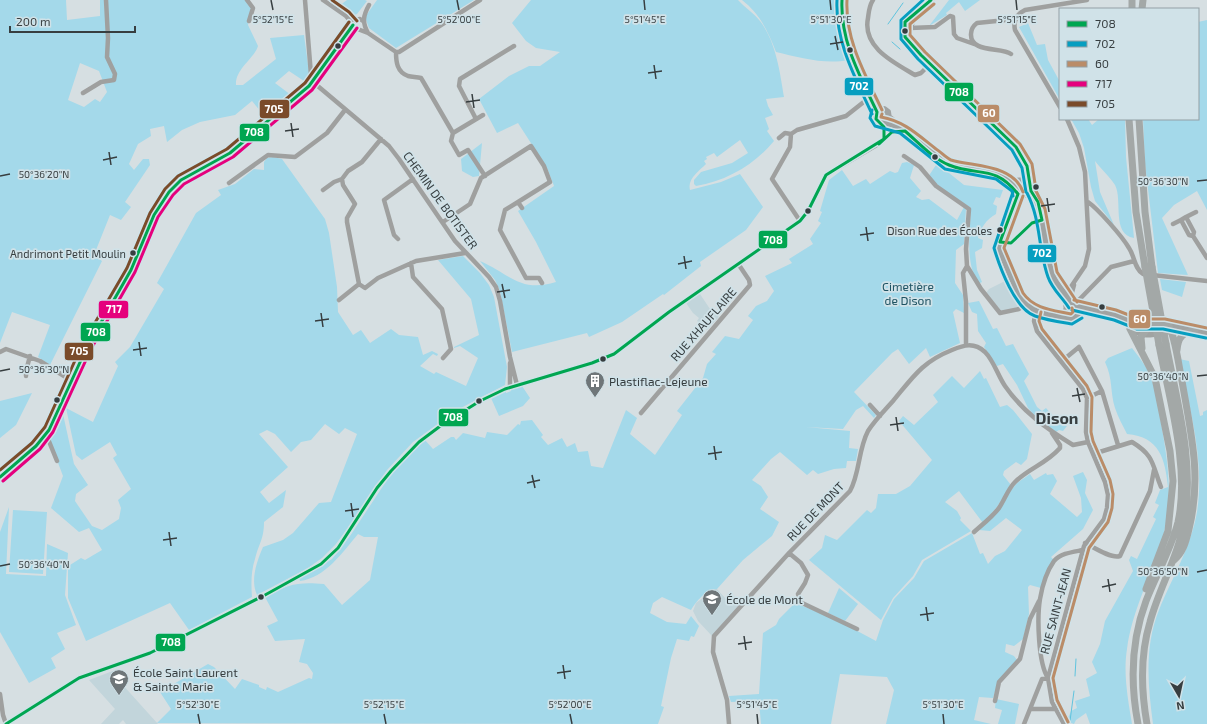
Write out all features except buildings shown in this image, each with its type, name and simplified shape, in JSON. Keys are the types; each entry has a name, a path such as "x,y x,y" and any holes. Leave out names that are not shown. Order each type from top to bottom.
{"highway":[{"path":"1129,120 1136,205 1183,438 1188,477 1184,522 1173,561 1150,620 1145,638 1142,683 1148,724"},
{"path":"1139,120 1148,267"},
{"path":"1143,352 1141,340 1142,334 1150,325"},
{"path":"1170,328 1176,352 1193,447 1196,496 1186,540 1180,555 1173,561"},
{"path":"1130,329 1143,352 1155,378 1159,391 1170,451 1173,480 1168,531 1143,598 1132,666 1138,724"},
{"path":"1176,352 1177,342 1182,335 1195,331"},
{"path":"1140,622 1146,602 1174,535 1178,522 1182,491 1177,439 1163,344"}],"main road":[{"path":"842,0 841,18 857,73 868,98 877,112"},
{"path":"931,0 906,22 905,37 930,64 1016,147 1027,166 1029,182 1032,186 1031,191 1038,202 1042,220 1044,242 1052,273 1058,287 1074,304 1079,314"},
{"path":"904,130 883,123 875,117 877,112 881,109 886,110 889,117 947,164 990,172 1018,182 1022,180 1029,182"},
{"path":"883,123 889,117"},
{"path":"1005,178 1017,191 1026,196 1031,191"},
{"path":"1018,182 1017,191 1001,240 1000,253 1021,298 1026,304 1036,311 1048,315 1074,319 1079,314 1097,312"},
{"path":"1068,317 1065,312 1066,308 1074,304 1097,312 1115,315 1138,324 1207,333"},
{"path":"1124,319 1130,329 1142,334 1159,335 1170,328"}],"street":[{"path":"83,93 100,82 114,80 115,74 107,57 108,38 106,0"},
{"path":"247,0 253,8 249,21"},
{"path":"305,0 311,75"},
{"path":"323,0 348,18 355,27 368,33 396,52"},
{"path":"368,33 363,17 372,0"},
{"path":"396,52 399,52 480,0"},
{"path":"872,0 866,27 873,46 879,52 915,75 921,73 930,64"},
{"path":"1059,105 1014,26 1016,19 1022,11 1028,8 1087,0"},
{"path":"355,27 357,19 369,5"},
{"path":"919,9 918,14 912,20 910,28 935,27 950,16 953,17 954,34 957,38 983,48 1006,51 1011,54"},
{"path":"348,18 357,19 364,23"},
{"path":"977,45 972,40 971,34 973,26 977,23 1016,19"},
{"path":"0,477 36,446 46,434 87,347 132,270 154,215 169,192 186,177 230,153 313,82 344,39 355,27 364,23"},
{"path":"476,119 459,86 460,78 514,46"},
{"path":"396,52 396,65 408,76 421,78 453,132 451,141 459,155 468,150 485,176"},
{"name":"CHEMIN DE BOTISTER","path":"313,82 381,139 399,159 465,252 489,277 496,287 517,384"},
{"path":"779,138 785,133 791,134 797,130 846,116 868,98"},
{"path":"229,184 234,182 268,155 295,157 326,133 345,110"},
{"path":"453,132 483,115"},
{"path":"1066,308 1064,299 1065,295 1085,266 1088,254 1088,202 1082,157 1067,120"},
{"path":"883,123 884,139"},
{"path":"0,694 3,716 6,724 79,678 160,649 326,561 342,543 378,488 419,442 443,424 468,408 517,384 592,364 614,354 670,312 800,222 808,211 826,175 875,146 892,132 904,130"},
{"path":"791,134 790,147 772,179 800,222"},
{"path":"323,190 334,182 342,179 348,171 362,162 381,139"},
{"path":"443,222 470,204 481,178 531,146 544,166 550,182 505,210 500,230 526,278 539,278 542,283"},
{"path":"904,156 920,167 936,186 969,209 966,249 967,266 981,289 1000,313 1019,309 1026,304"},
{"path":"342,179 343,185 355,204 347,218 347,222 359,284 365,288 378,278 421,259 465,252"},
{"path":"398,239 394,235 384,200 413,179"},
{"path":"518,202 522,208"},
{"path":"1088,202 1095,207 1126,243 1136,268 1143,274 1207,281"},
{"path":"1173,224 1196,212"},
{"path":"1183,219 1194,232 1193,236 1207,258"},
{"path":"1001,240 1011,243 1032,223 1042,220"},
{"path":"1074,304 1111,267 1134,261"},
{"path":"411,263 413,277 442,309 450,349 443,358"},
{"name":"RUE XHAUFLAIRE","path":"641,413 750,285 749,280 739,265"},
{"path":"967,266 963,273 966,302 966,344 978,347 984,351 1011,394 1039,423 1052,433 1073,445 1088,442"},
{"path":"338,300 359,284"},
{"path":"1074,284 1074,304"},
{"path":"1036,311 1034,321 1036,329 1062,360 1083,389 1087,398 1102,391"},
{"path":"1036,329 1039,321 1048,315"},
{"name":"RUE DE MONT","path":"729,724 727,700 714,659 713,640 789,553 850,492 855,481 863,445 868,432 924,364 936,356 966,344"},
{"path":"0,346 30,356 72,381"},
{"path":"1062,360 1079,347 1102,391 1118,445"},
{"path":"0,352 6,349"},
{"path":"26,376 30,356"},
{"name":"CHEMIN DE BOTISTER","path":"510,357 510,387"},
{"name":"RUE SAINT-JEAN","path":"1048,678 1082,550 1085,543 1104,519 1107,508 1108,495 1105,482 1088,442 1086,432 1087,398"},
{"path":"870,405 880,416"},
{"path":"974,532 1000,507 1008,491 1016,481 1028,472 1048,461 1060,448 1052,433"},
{"path":"46,434 57,461"},
{"path":"1093,454 1118,445 1132,442 1143,448 1150,457 1160,488"},
{"path":"1085,543 1110,555 1117,557 1120,556 1150,491 1154,470"},
{"path":"1064,724 1055,709 1048,678 1042,665 1040,600 1042,590 1055,561 1060,556 1070,552 1082,550"},
{"name":"RUE DE MONT","path":"789,553 800,563 808,575 798,594 800,602 857,629"},
{"path":"995,701 999,682 1020,659 1030,619 1040,600"},
{"path":"1024,724 1042,679 1048,678"},
{"path":"1030,709 1055,709"}],"shaded area":[{"path":"1005,281 1018,307 1002,312 986,293 989,289"},
{"path":"700,294 710,309 719,317 707,330 697,321 699,318 693,313 686,303"},
{"name":"École de Mont","path":"716,588 726,599 732,594 742,602 712,636 698,621 693,611 696,603"},
{"name":"École Saint Laurent & Sainte Marie","path":"118,669 123,678 121,683 158,724 126,724 123,720 119,724 101,724 115,709 89,680"}],"green space":[{"path":"0,0 66,0 67,20 100,16 100,0 245,0 251,7 248,25 258,46 256,51 238,74 236,85 243,85 276,59 270,38 304,35 310,79 307,83 289,71 275,83 291,95 266,118 252,101 235,115 200,122 182,130 167,142 164,126 150,129 151,136 138,144 129,164 134,170 143,159 149,159 150,165 125,202 131,207 121,220 110,215 94,255 102,261 50,365 38,357 50,325 12,312 0,343","holes":["80,63 99,71 107,92 100,102 95,99 84,107 68,100"]},
{"path":"347,0 367,1 357,14 352,16 339,6"},
{"path":"377,0 474,0 396,48 369,28 365,17"},
{"path":"531,0 738,0 758,18 770,38 774,48 784,97 766,99 773,115 765,118 769,129 767,131 774,141 758,157 729,176 707,184 696,186 694,184 694,180 701,172 732,163 748,153 740,140 717,157 714,153 706,157 707,159 704,161 706,164 690,182 690,190 721,182 740,174 763,207 746,230 700,262 701,266 664,295 663,294 622,322 589,337 587,333 512,352 500,291 495,280 480,261 524,284 544,285 556,282 536,242 518,211 554,186 547,168 518,123 497,133 479,99 509,76 529,66 540,66 560,52 536,48 526,41 512,23"},
{"path":"742,0 836,0 836,13 848,60 830,62 821,61 776,52 763,23 754,11"},
{"path":"949,0 980,0 965,11 959,2 946,13 947,15 929,26"},
{"path":"1207,20 1207,210 1197,191 1174,205 1162,218 1188,275 1158,273 1145,164 1143,120 1199,120 1199,22"},
{"path":"1028,23 1037,45 1045,44 1048,60 1059,80 1059,98 1019,27"},
{"path":"1072,120 1089,120 1092,125 1098,120 1125,120 1126,157 1134,238 1127,235 1122,230 1115,185 1095,161 1100,192 1114,225 1095,201 1084,148 1079,133"},
{"path":"482,143 479,176 473,177 462,171 461,159"},
{"path":"273,157 282,159 325,219 329,233 337,287 338,312 353,335 361,330 370,343 391,329 399,335 418,337 423,355 432,351 438,354 437,356 433,354 420,366 434,374 436,372 466,386 478,358 460,346 454,347 479,335 471,299 438,260 463,256 480,273 489,285 494,297 507,367 505,385 457,410 413,442 387,470 336,544 322,558 308,568 257,595 254,577 263,547 283,540 293,533 319,503 331,502 357,434 345,428 339,434 325,424 311,440 301,442 291,452 275,434 267,430 259,434 288,467 260,492 269,503 286,490 283,507 264,522 262,537 253,568 251,582 252,597 189,630 170,603 86,641 68,598 68,568 81,558 85,560 102,550 89,528 79,532 51,508 63,476 49,439 63,414 74,464 88,485 76,494 75,501 92,526 102,530 119,519 121,508 118,500 131,489 113,458 117,455 110,442 82,460 76,455 66,408 93,422 118,366 115,362 130,347 164,289 157,283 196,213 221,195 218,190 235,184 254,169 264,170 264,162 267,158"},
{"name":"Cimetière de Dison","path":"907,162 914,165 910,178 921,191 916,197 922,200 929,199 957,220 964,207 966,208 964,244 956,250 955,283 963,295 964,313 956,309 953,312 960,343 930,357 926,348 909,364 898,349 892,353 854,392 876,415 874,418 863,406 856,410 843,429 806,427 850,431 849,448 858,449 856,461 847,461 846,468 834,469 818,474 813,470 807,475 780,452 771,459 752,480 761,486 768,497 760,509 779,522 772,536 743,560 717,589 709,591 702,596 691,610 662,597 653,603 650,613 667,622 686,624 691,616 699,626 694,637 691,636 689,641 677,639 671,658 661,706 664,707 658,724 157,723 171,709 160,692 208,664 214,667 235,689 242,679 259,685 259,687 266,690 267,687 278,692 309,678 312,679 313,673 307,664 299,662 305,639 275,641 267,626 278,621 265,597 293,585 307,583 324,584 342,605 370,580 378,537 364,537 358,534 340,556 325,570 309,579 300,581 299,578 332,559 350,536 389,477 404,459 425,440 433,449 451,437 454,437 456,440 463,433 485,438 487,432 507,435 518,424 520,425 521,421 532,420 543,435 541,437 548,445 562,438 567,447 575,443 578,452 588,451 591,466 603,468 626,410 637,418 630,434 655,455 682,415 677,411 703,378 707,364 716,354 712,352 725,336 739,339 753,320 748,316 756,306 767,301 774,291 765,276 792,263 789,259 813,244 810,239 821,223 818,221 822,212 820,211 829,180 842,170 853,186 866,179 870,184 890,171 895,173 898,172 902,163"},
{"path":"936,165 939,165 964,185 1003,190 1000,198 996,197 993,204 997,206 996,214 984,224 978,238 983,240 982,248 975,252 977,270 982,282 978,284 971,266 969,246 971,208 946,192 928,177"},
{"path":"1160,279 1186,282 1182,297 1162,290"},
{"path":"979,301 993,329 997,328 1006,346 1013,344 1029,374 1024,381 1037,407 1042,411 1046,408 1061,425 1067,426 1063,431 1059,430 1056,432 1037,418 1028,408 1017,385 1003,364 997,366 984,347 986,343 978,331 977,314 972,312 968,303"},
{"path":"1132,348 1148,371 1158,403 1169,482 1166,525 1158,554 1142,594 1129,635 1126,658 1126,677 1132,724 1090,724 1086,713 1076,720 1074,724 1066,721 1066,717 1069,716 1071,711 1077,708 1075,701 1090,696 1086,679 1097,673 1092,662 1100,644 1105,621 1133,571 1129,560 1131,556 1137,559 1156,519 1153,517 1159,505 1155,503 1160,490 1168,487 1165,467 1159,451 1147,440 1138,436 1127,434 1113,402 1108,368 1105,362 1108,358"},
{"path":"1179,359 1189,361 1200,416 1207,410 1207,724 1153,724 1150,695 1148,667 1154,624 1190,538 1197,512 1199,493 1198,454 1192,416"},
{"path":"980,371 984,379 986,378 1000,407 1007,405 1013,410 1032,434 1027,459 1021,465 1016,462 1004,471 1003,475 1011,485 997,507 983,523 959,491 945,502 957,511 961,518 960,520 971,531 922,560 913,576 893,598 881,620 809,560 822,548 825,535 837,540 867,510 871,513 876,508 878,494 896,494 910,486 932,460 899,421 903,416 914,425 938,402 933,395 952,376 964,388"},
{"path":"522,386 530,398 523,406 499,416 491,398 506,391 506,393 511,391 510,389"},
{"path":"32,393 16,425 0,438 0,401"},
{"path":"1083,472 1087,480 1085,493 1093,510 1083,529 1051,557 1054,560 1041,588 1030,585 1028,587 1029,614 1023,639 1014,646 1006,644 1005,652 1014,656 1017,660 998,682 993,698 979,697 974,720 991,724 886,724 894,690 887,677 840,674 831,724 761,724 759,701 731,702 729,696 759,694 763,633 776,625 779,619 795,603 833,618 876,641 883,620 894,599 914,578 924,561 972,533 980,554 983,553 988,564 995,556 1005,551 1022,530 1006,518 990,531 979,530 1017,483 1030,474 1034,480 1046,473 1047,475 1053,474 1057,481 1050,494 1077,517 1082,512 1081,498 1073,476"},
{"path":"9,507 6,574 46,576 47,544 68,553 65,595 76,625 57,633 65,649 51,658 56,668 29,683 0,632 0,532"},
{"path":"13,510 47,512 43,574 9,572"},
{"path":"839,588 858,604 845,621 828,613"},
{"path":"996,699 1019,704 1015,724 998,724 1002,710 995,708"}],"waterway":[{"path":"888,24 903,3"},
{"path":"892,42 900,49"},
{"path":"1075,676 1076,659"},
{"path":"1070,721 1074,691"}],"transit line":[{"name":"705","path":"332,0 349,12 357,21"},
{"name":"702","path":"837,0 839,30 847,59 872,114"},
{"name":"708","path":"842,0 844,30 852,58 877,112"},
{"name":"60","path":"847,0 849,29 857,56 882,110"},
{"name":"702","path":"923,0 901,20 901,39 918,59 1012,150 1022,168 1026,192"},
{"name":"708","path":"931,0 905,22 905,37 921,55 1016,147 1027,166 1031,191"},
{"name":"60","path":"934,4 910,24 910,35 925,52 1020,144 1032,164 1036,190"},
{"name":"705","path":"0,470 32,443 45,427 82,345 127,268 150,213 165,189 178,176 227,149 305,83 349,22"},
{"name":"708","path":"0,477 36,446 49,430 87,347 131,270 154,215 169,192 181,180 230,153 309,86 353,25"},
{"name":"717","path":"3,481 40,449 53,432 91,349 135,272 158,217 173,195 184,184 233,157 312,90 357,28"},
{"name":"702","path":"872,110 870,118 875,126 900,133 945,169 996,179 1012,191 1013,196"},
{"name":"708","path":"6,724 79,678 150,653 265,595 321,564 338,548 377,488 391,471 419,442 443,424 480,401 505,389 592,363 614,354 669,312 800,221 808,211 826,175 884,139 884,127 876,119 877,112"},
{"name":"60","path":"882,114 881,117 904,125 951,160 1002,171 1011,176 1018,183 1023,192"},
{"name":"708","path":"905,131 931,154 943,162 960,168 994,175 1001,178 1018,194"},
{"name":"708","path":"879,144 892,132 905,131"},
{"name":"60","path":"1035,189 1045,209 1057,272 1077,302"},
{"name":"708","path":"1031,191 1038,202 1042,220"},
{"name":"702","path":"1013,192 994,248 1009,287 1021,305 1035,316 1072,324 1082,318"},
{"name":"702","path":"1027,193 1035,214 1042,256 1048,277 1069,308"},
{"name":"708","path":"1000,242 1018,194"},
{"name":"60","path":"1023,196 1004,248 1023,293 1038,306 1044,308 1071,314 1073,312 1072,308"},
{"name":"708","path":"1000,242 1011,243 1032,223 1042,220"},
{"name":"60","path":"1074,300 1116,310 1139,319 1165,319 1207,328"},
{"name":"702","path":"1072,310 1114,320 1137,329 1163,329 1206,338"},
{"name":"60","path":"1041,312 1039,321 1042,329 1087,386 1092,397 1091,432 1093,441 1110,480 1113,494 1112,508 1108,522 1089,548 1053,678 1057,700 1068,722"}],"place":[{"name":"Dison Rue des Écoles","path":"1000,230"},
{"name":"Andrimont Petit Moulin","path":"133,253"},
{"name":"Plastiflac-Lejeune","path":"595,398"},
{"name":"École de Mont","path":"712,616"},
{"name":"École Saint Laurent & Sainte Marie","path":"119,696"}],"district":[{"name":"Dison","path":"1057,417"}]}
